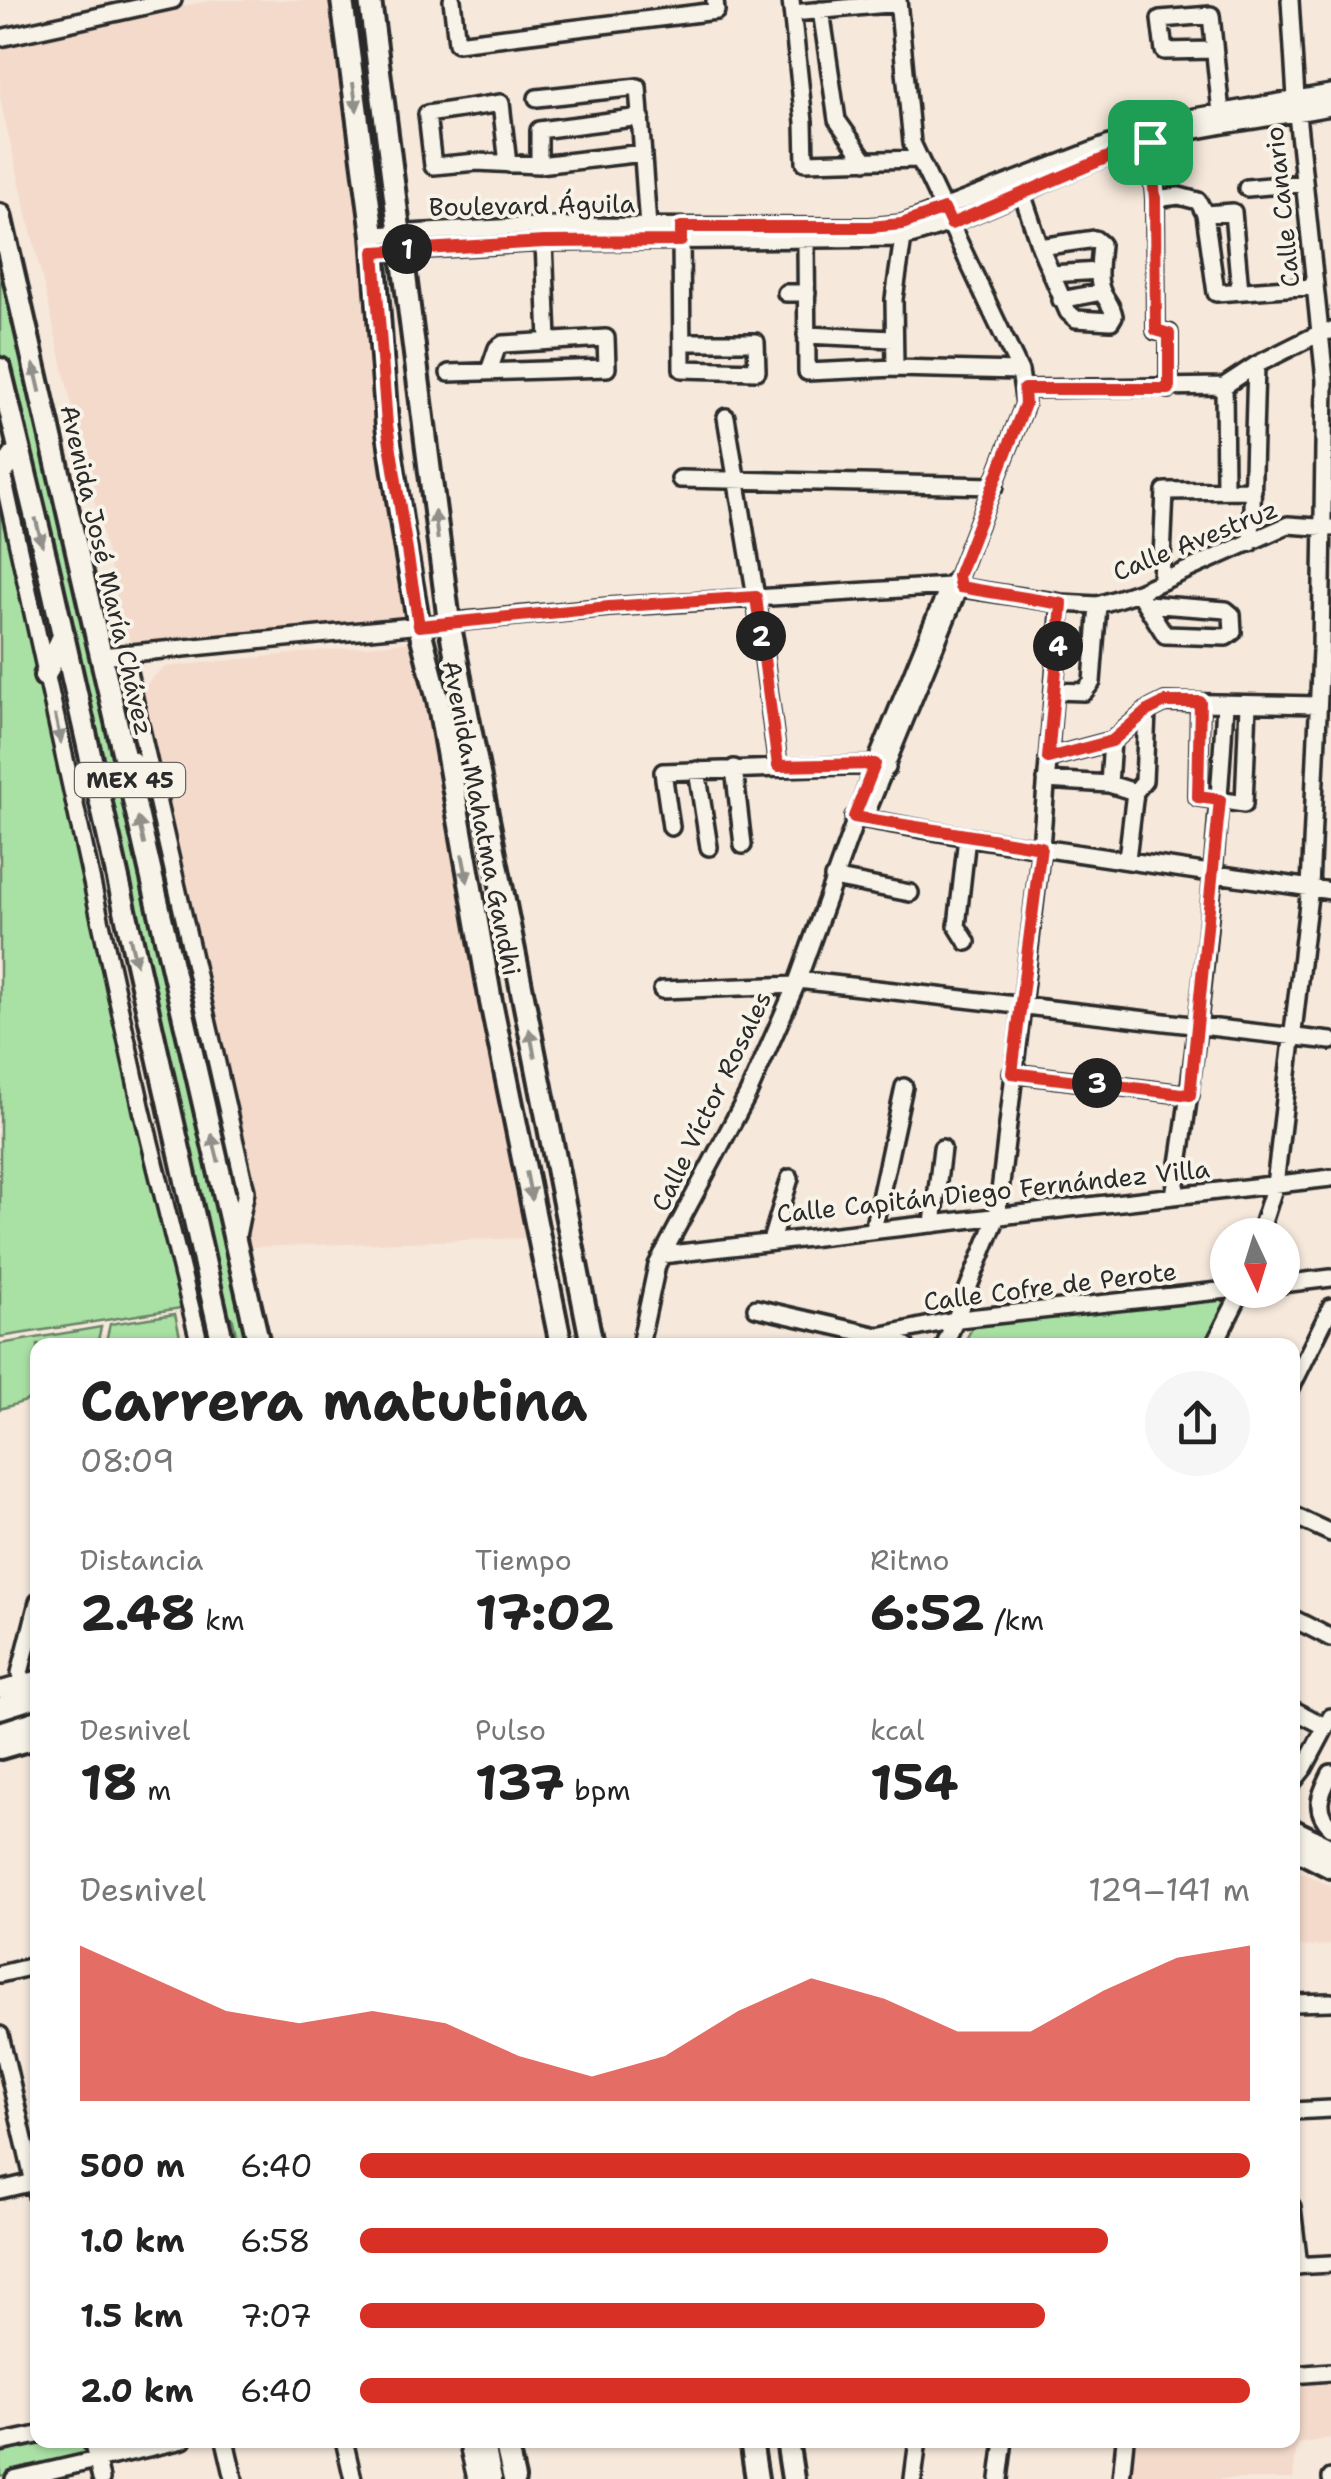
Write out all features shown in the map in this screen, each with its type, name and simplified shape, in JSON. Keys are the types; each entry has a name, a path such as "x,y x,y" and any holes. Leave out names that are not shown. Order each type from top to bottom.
{"main road":[{"name":"Avenida Mahatma Gandhi","path":"342,0 374,243 387,425 419,626 438,700 462,852 560,1338"},
{"name":"Avenida Mahatma Gandhi","path":"370,0 448,622 591,1338"},
{"name":"Avenida José María Chávez","path":"0,216 258,1338"},
{"name":"MEX 45","path":"0,369 221,1338"},
{"path":"1,468 18,451"},
{"path":"46,676 63,636"},
{"path":"122,744 138,773 158,794"},
{"path":"0,1708 25,1685"},
{"path":"0,1720 30,1711"},
{"path":"0,1733 30,1724"},
{"path":"0,1748 30,1739"},
{"path":"1300,1821 1331,1836"},
{"path":"1300,1834 1331,1849"},
{"path":"1300,1851 1331,1868"},
{"path":"1300,1863 1331,1879"},
{"path":"484,2448 492,2479"},
{"path":"507,2448 514,2479"},
{"path":"752,2448 757,2479"},
{"path":"788,2448 793,2479"}],"street":[{"path":"0,38 173,0"},
{"path":"452,0 457,42 716,11 714,0"},
{"name":"Calle Canario","path":"1265,1218 1275,1185 1310,887 1323,809 1324,725 1318,705 1326,650 1326,332 1314,280 1303,183 1290,0"},
{"path":"918,159 805,162 792,7 821,10 898,1 912,143 1020,372 1024,389 1224,386 1256,364 1326,332"},
{"path":"821,10 837,120 866,161"},
{"path":"1214,50 1164,51 1160,20 1212,15 1221,113"},
{"path":"537,98 638,87 648,227"},
{"name":"Boulevard Águila","path":"374,243 544,242 870,227 947,217 1022,193 1127,149 1297,106 1331,93"},
{"path":"508,164 500,103 427,114 433,166 477,162 508,164 540,165 643,153"},
{"name":"Boulevard Águila","path":"400,242 532,226 648,227 681,234 806,241 904,238 1122,136 1166,122 1297,106 1331,108"},
{"path":"540,165 539,130 641,118"},
{"path":"804,122 837,120"},
{"path":"1150,142 1155,199 1156,330 1169,334 1169,389"},
{"path":"1247,188 1303,183"},
{"path":"1022,193 1040,247 1061,300 1076,320 1111,322 1112,304 1102,292 1098,271 1102,244 1095,239 1040,247"},
{"path":"1155,199 1179,196 1198,201 1205,214 1216,293 1314,280 1331,273"},
{"path":"1205,214 1233,212 1240,292"},
{"path":"681,234 682,369 757,371 756,342 683,342"},
{"path":"895,368 894,299 904,238"},
{"path":"806,241 807,372 895,368 1020,372"},
{"path":"544,242 548,340"},
{"path":"1052,274 1098,271"},
{"path":"786,293 807,292"},
{"path":"1061,300 1102,292"},
{"path":"806,335 893,339"},
{"path":"450,373 489,372 607,368 606,338 503,344 497,348 489,372"},
{"path":"1251,543 1256,364"},
{"path":"1224,386 1225,490"},
{"name":"Calle Víctor Rosales","path":"642,1338 662,1255 748,1094 797,982 833,878 994,486 1025,404 1024,389"},
{"path":"726,418 756,597 778,766"},
{"path":"1,468 142,1110 198,1338"},
{"path":"680,479 994,486"},
{"path":"1161,582 1164,491 1253,490"},
{"name":"Calle Avestruz","path":"101,656 448,622 956,583 1062,604 1098,605 1143,598 1161,582 1288,526 1327,527"},
{"path":"1143,598 1226,610 1232,615 1233,632 1226,637 1164,634 1143,598"},
{"path":"948,1338 997,1217 1041,847 1062,604"},
{"path":"1054,691 1084,692 1092,682 1098,605"},
{"path":"124,654 246,1191 236,1236"},
{"path":"1048,758 1112,741 1147,711 1165,702 1318,705"},
{"path":"1200,702 1198,797 1244,804 1248,704"},
{"path":"1174,1196 1190,1095 1214,874 1225,704"},
{"path":"1127,859 1135,792 1144,781 1147,711"},
{"path":"1109,784 1112,741"},
{"path":"671,827 663,772 881,766"},
{"path":"734,768 744,846"},
{"path":"697,770 709,848"},
{"path":"1046,780 1109,784 1135,792"},
{"path":"858,820 1331,890"},
{"path":"967,837 957,926 968,942"},
{"path":"833,878 910,893"},
{"path":"662,990 797,982 1331,1040"},
{"path":"1012,1073 1190,1095"},
{"path":"872,1230 904,1087"},
{"path":"933,1224 942,1148"},
{"path":"771,1241 790,1178"},
{"name":"Calle Capitán Diego Fernández Villa","path":"662,1255 1331,1178"},
{"path":"1300,1282 1331,1278"},
{"name":"Calle Cofre de Perote","path":"878,1336 958,1319 1210,1292"},
{"path":"191,1310 213,1302"},
{"path":"1300,1370 1331,1307"},
{"path":"756,1308 884,1338"},
{"path":"1218,1338 1233,1308"},
{"path":"1300,1519 1327,1531 1331,1512"},
{"path":"1300,1622 1331,1638"},
{"path":"25,1685 30,1653"},
{"path":"1300,1713 1329,1722 1300,1773"},
{"path":"1304,1768 1316,1777 1330,1774"},
{"path":"1330,1774 1318,1807 1331,1827"},
{"path":"0,1974 30,1967"},
{"path":"1300,2003 1331,2002"},
{"path":"0,2036 30,2158"},
{"path":"1300,2111 1331,2110"},
{"path":"0,2190 30,2183"},
{"path":"1300,2266 1331,2264"},
{"path":"1300,2374 1331,2372"},
{"path":"0,2444 30,2437"},
{"path":"94,2448 101,2479"},
{"path":"14,2479 149,2448"},
{"path":"227,2448 234,2479"},
{"path":"346,2448 353,2479"},
{"path":"469,2448 476,2479"},
{"path":"913,2479 917,2448"},
{"path":"999,2479 1003,2448"},
{"path":"1120,2479 1124,2448"}],"shaded area":[{"path":"213,0 340,0 417,619 146,643 130,641 122,618 0,99 0,45"},
{"path":"417,641 525,1238 249,1247 246,1228 254,1185 141,706 143,691 165,667"},
{"path":"1300,1872 1331,1886 1331,1945 1300,1945"},
{"path":"1331,2379 1331,2438 1300,2443 1300,2381"},
{"path":"1132,2448 1297,2448 1293,2479 1128,2479"}],"green space":[{"path":"0,232 249,1338 237,1338 233,1320 214,1292 0,353"},
{"path":"0,507 181,1308 0,1337"},
{"path":"1210,1297 1210,1308 1232,1308 1216,1338 967,1338 976,1321"},
{"path":"175,1314 180,1338 107,1338 110,1324"},
{"path":"101,1327 99,1338 36,1338"},
{"path":"30,1339 30,1397 0,1409 0,1344"},
{"path":"30,2442 30,2448 83,2448 85,2455 0,2476 0,2449"}],"route":[{"path":"1150,142 1155,199 1156,330 1169,334 1169,389 1024,389 1025,404 958,576 960,587 1062,604 1048,758 1112,741 1147,711 1165,702 1200,702 1198,797 1220,800 1190,1095 1012,1073 1041,847 854,817 875,764 778,766 756,597 419,626 387,425 374,252 544,242 681,241 681,227 870,227 902,224 944,209 951,224 1150,142"}]}
